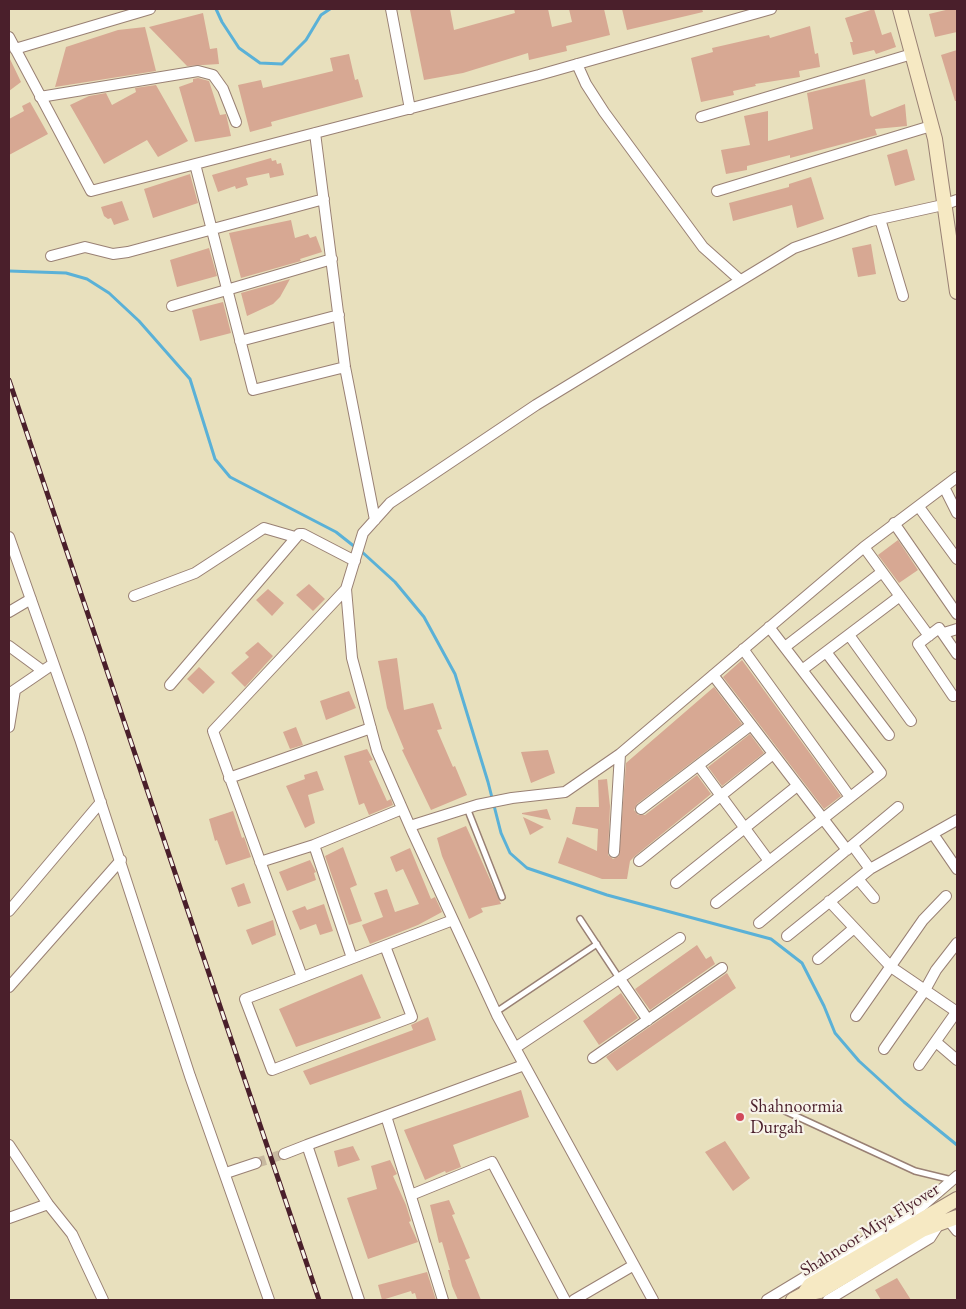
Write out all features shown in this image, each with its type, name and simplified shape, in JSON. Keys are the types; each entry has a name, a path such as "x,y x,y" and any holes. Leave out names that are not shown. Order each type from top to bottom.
{"main road":[{"path":"900,9 931,126 957,290"},
{"name":"Shahnoor Miya Flyover","path":"798,1297 810,1285 957,1199"},
{"name":"Shahnoor Miya Flyover","path":"798,1297 820,1291 922,1230 950,1223"}],"street":[{"path":"15,50 150,9"},
{"path":"391,9 410,108"},
{"path":"9,37 91,191 577,64 771,9"},
{"path":"701,117 912,54"},
{"path":"577,64 586,84 604,112 703,247 740,280"},
{"path":"40,97 198,71 213,75 223,89 236,122"},
{"path":"717,191 931,126"},
{"path":"315,133 345,367 375,520"},
{"path":"195,164 253,390 345,367"},
{"path":"51,256 85,247 112,254 121,253 324,199"},
{"path":"653,1300 495,1012 402,809 378,750 352,658 346,589 363,533 390,503 536,405 794,248 880,218 943,206 957,200"},
{"path":"880,218 903,296"},
{"path":"172,306 332,259"},
{"path":"240,341 339,315"},
{"path":"410,826 471,806 512,798 565,792 620,754 864,547 957,477"},
{"path":"944,487 957,513"},
{"path":"919,506 957,559"},
{"path":"894,523 957,614"},
{"path":"134,596 195,573 264,528 295,537"},
{"path":"170,685 295,537 303,534 356,559"},
{"path":"9,537 102,802 190,1076 226,1173 269,1300"},
{"path":"864,547 929,636"},
{"path":"785,647 882,572"},
{"path":"302,977 212,731 346,589"},
{"path":"802,670 900,596"},
{"path":"9,612 31,599"},
{"path":"716,903 881,773 769,627"},
{"path":"953,696 918,644 939,628 957,654"},
{"path":"944,633 957,628"},
{"path":"849,635 911,720"},
{"path":"9,646 43,671"},
{"path":"743,649 850,797"},
{"path":"826,652 889,735"},
{"path":"9,727 12,692 53,664"},
{"path":"713,675 823,820 870,869"},
{"path":"641,809 751,725"},
{"path":"230,778 371,728"},
{"path":"614,852 620,754"},
{"path":"639,861 773,754"},
{"path":"698,766 769,861"},
{"path":"676,883 797,786"},
{"path":"9,911 102,802"},
{"path":"759,923 898,808"},
{"path":"260,862 314,845 402,809"},
{"path":"787,936 870,869 957,820"},
{"path":"933,834 957,869"},
{"path":"314,845 352,958"},
{"path":"9,988 121,860"},
{"path":"858,879 874,898"},
{"path":"856,1016 923,920 946,896"},
{"path":"829,901 853,929 891,967 957,1012 919,1065"},
{"path":"385,946 412,1016 272,1070 244,998 453,920"},
{"path":"818,959 853,929"},
{"path":"515,1048 680,938"},
{"path":"884,1049 926,990 936,970 957,943"},
{"path":"593,1058 722,968"},
{"path":"620,979 648,1020"},
{"path":"936,1042 957,1060"},
{"path":"284,1154 524,1065"},
{"path":"386,1116 444,1300"},
{"path":"9,1145 48,1204 72,1234 103,1300"},
{"path":"307,1145 359,1300"},
{"path":"411,1195 492,1162 565,1300"},
{"path":"226,1173 256,1163"},
{"path":"767,1300 921,1207 955,1178"},
{"path":"9,1218 48,1204"},
{"path":"828,1300 930,1238 950,1223"},
{"path":"574,1300 634,1266"}],"lane":[{"path":"471,806 502,898"},
{"path":"580,919 620,979"},
{"path":"495,1012 597,944"},
{"path":"785,1111 915,1171 955,1178"}],"building":[{"path":"450,9 454,30 515,13 514,9 548,9 552,27 572,22 569,9 604,9 610,35 566,46 567,51 529,60 528,53 463,73 424,80 410,10"},
{"path":"622,9 702,9 703,12 627,30"},
{"path":"874,9 882,35 891,32 896,47 876,54 874,50 853,55 850,42 853,42 845,18"},
{"path":"957,9 957,32 935,37 929,14"},
{"path":"203,13 210,49 217,48 219,64 187,66 149,27"},
{"path":"810,26 815,54 818,53 820,67 799,71 800,77 755,84 756,86 733,91 734,95 701,102 691,58 713,52 712,48 769,35 770,38"},
{"path":"145,27 156,71 55,87 66,47 118,30"},
{"path":"957,50 957,101 955,101 941,55"},
{"path":"349,54 355,80 358,79 363,97 271,122 272,126 250,132 238,85 261,80 263,88 333,71 330,58"},
{"path":"9,57 21,82 9,91"},
{"path":"198,78 209,81 220,115 226,114 231,136 195,142 179,87"},
{"path":"865,79 870,115 872,117 905,104 907,126 875,129 877,135 790,158 790,155 747,166 747,170 726,174 721,150 750,145 744,116 768,111 768,141 813,129 807,93"},
{"path":"156,85 188,141 158,157 147,140 104,164 70,105 89,96 106,93 112,105 136,92 135,88"},
{"path":"30,102 48,134 9,155 9,119 24,111 22,106"},
{"path":"907,149 915,180 895,186 887,155"},
{"path":"271,158 272,161 276,160 277,164 281,163 284,175 270,178 269,173 246,178 248,185 236,189 235,186 218,192 212,175"},
{"path":"190,174 198,203 153,218 144,189"},
{"path":"811,177 824,219 797,228 792,205 733,221 729,203 789,187 789,184"},
{"path":"122,201 129,220 114,225 111,218 108,219 104,216 101,207"},
{"path":"291,220 295,238 308,234 310,238 316,236 322,252 300,259 301,261 241,278 229,233"},
{"path":"871,244 876,274 858,277 852,248"},
{"path":"209,248 217,276 177,287 170,260"},
{"path":"290,279 280,297 273,304 247,316 241,293"},
{"path":"223,302 231,333 200,341 192,310"},
{"path":"898,540 918,570 899,583 878,555"},
{"path":"309,584 325,599 313,611 296,595"},
{"path":"268,589 284,603 272,616 256,600"},
{"path":"258,642 273,656 245,687 231,673 249,657 245,653"},
{"path":"397,658 404,710 433,703 442,729 437,730 467,795 431,810 402,750 404,749 387,708 378,661"},
{"path":"742,660 841,796 824,809 723,677"},
{"path":"199,667 215,682 203,694 187,679"},
{"path":"714,687 742,724 637,804 634,810 638,815 645,815 697,775 711,794 630,861 627,879 602,879 558,863 567,837 597,851 598,829 572,824 576,807 599,807 598,780 607,779 610,806 608,855 613,859 619,856 626,763"},
{"path":"349,691 356,708 326,720 320,701"},
{"path":"296,727 303,745 290,749 283,732"},
{"path":"750,734 764,753 722,786 708,767"},
{"path":"367,749 373,760 369,761 387,801 391,799 393,805 369,815 364,803 359,805 344,756"},
{"path":"548,750 555,773 531,783 521,752"},
{"path":"317,771 324,790 308,795 315,823 305,828 286,786 305,779 304,775"},
{"path":"547,809 551,820 522,814 522,813"},
{"path":"233,811 251,857 226,865 217,840 215,841 209,819"},
{"path":"523,817 544,827 530,835"},
{"path":"466,826 501,904 481,908 483,912 469,919 442,856 437,838"},
{"path":"343,847 357,885 350,888 362,921 349,925 325,856"},
{"path":"410,848 431,899 435,897 442,912 418,925 370,944 362,925 383,917 374,893 387,889 395,912 419,904 403,869 396,872 390,857"},
{"path":"310,860 316,872 314,873 316,880 287,891 279,872"},
{"path":"244,883 251,903 238,907 231,888"},
{"path":"324,904 333,931 320,935 316,924 300,930 292,911 305,906 307,910"},
{"path":"273,920 276,935 252,945 246,930"},
{"path":"697,945 706,959 711,956 715,964 650,1010 635,989"},
{"path":"727,973 736,988 617,1071 606,1057"},
{"path":"362,974 381,1018 296,1047 279,1009"},
{"path":"621,993 638,1018 599,1045 583,1021"},
{"path":"428,1017 436,1040 310,1085 303,1071 413,1030 411,1025"},
{"path":"521,1090 529,1117 453,1145 461,1167 446,1173 445,1171 425,1180 404,1130"},
{"path":"725,1141 750,1178 733,1191 705,1152"},
{"path":"353,1146 360,1160 338,1167 334,1151"},
{"path":"390,1160 397,1174 393,1176 406,1205 411,1221 409,1222 418,1242 368,1259 347,1198 377,1189 371,1166"},
{"path":"449,1200 455,1214 452,1215 470,1258 465,1260 481,1300 458,1300 452,1286 448,1270 450,1270 442,1242 439,1243 430,1205"},
{"path":"427,1272 436,1300 417,1300 415,1293 412,1294 411,1291 382,1300 378,1285"},
{"path":"897,1278 911,1300 881,1300 875,1290"}],"waterway":[{"path":"216,9 239,48 260,63 282,64 306,40 321,15 330,9"},
{"path":"9,271 66,273 87,279 109,293 139,321 190,379 215,459 230,477 336,532 355,547"},
{"path":"361,551 395,582 424,617 455,674 488,782 501,833 510,853 527,868 607,895 771,939 802,963 824,1006 835,1033 859,1061 904,1102 957,1145"}],"tunnel":[{"path":"256,1163 284,1154"}],"railway":[{"path":"9,380 319,1300"}],"place":[{"name":"Shahnoormia Durgah","path":"740,1117"}]}
